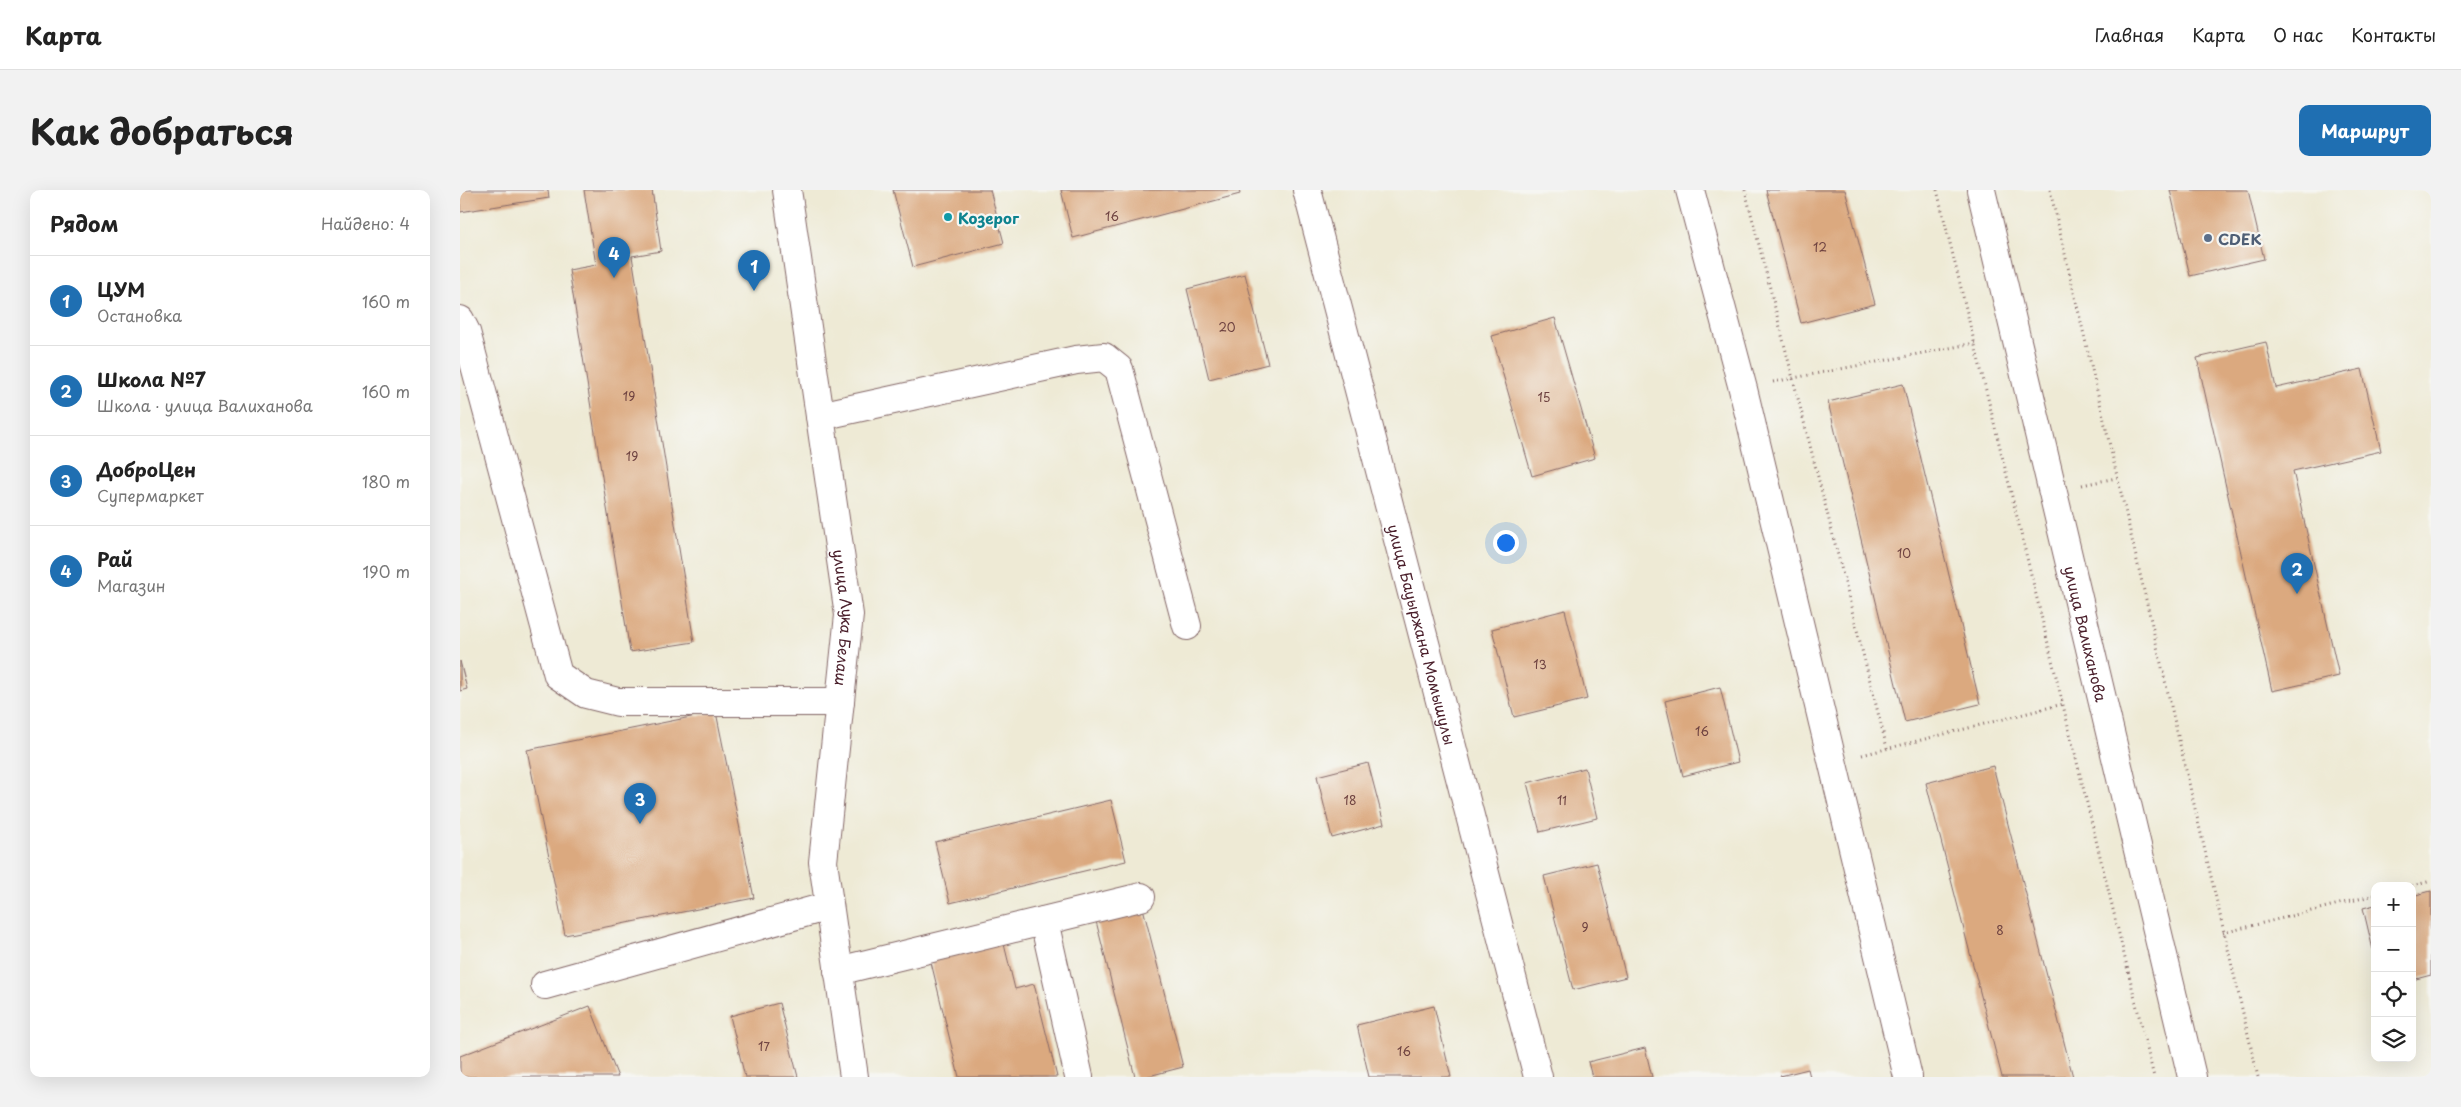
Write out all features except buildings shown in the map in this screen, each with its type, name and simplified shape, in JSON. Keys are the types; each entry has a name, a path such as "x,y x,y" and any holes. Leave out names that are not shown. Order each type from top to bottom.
{"street":[{"name":"улица Лука Белаш","path":"787,190 849,615 823,862 854,1077"},
{"name":"улица Бауыржана Момышулы","path":"1306,190 1538,1077"},
{"path":"1690,190 1743,388 1908,1077"},
{"name":"улица Валиханова","path":"1981,190 2192,1077"},
{"path":"460,320 466,332 558,676 586,694 618,702 840,702"},
{"path":"820,416 1076,360 1104,357 1119,368 1187,626"},
{"path":"838,971 1141,897"},
{"path":"545,985 829,906"},
{"path":"1044,921 1079,1077"}],"path":[{"path":"1745,190 1887,748"},
{"path":"1938,190 2154,1077"},
{"path":"2050,190 2258,1077"},
{"path":"1743,388 1975,343"},
{"path":"1832,762 2063,704"},
{"path":"2416,885 2431,881"},
{"path":"2223,933 2371,896"}],"place":[{"name":"Козерог","path":"948,217"},
{"name":"CDEK","path":"2208,238"},
{"name":"Рай","path":"614,278"},
{"name":"ЦУМ","path":"754,291"},
{"name":"Школа №7","path":"2297,594"},
{"name":"ДоброЦен","path":"640,824"}]}
